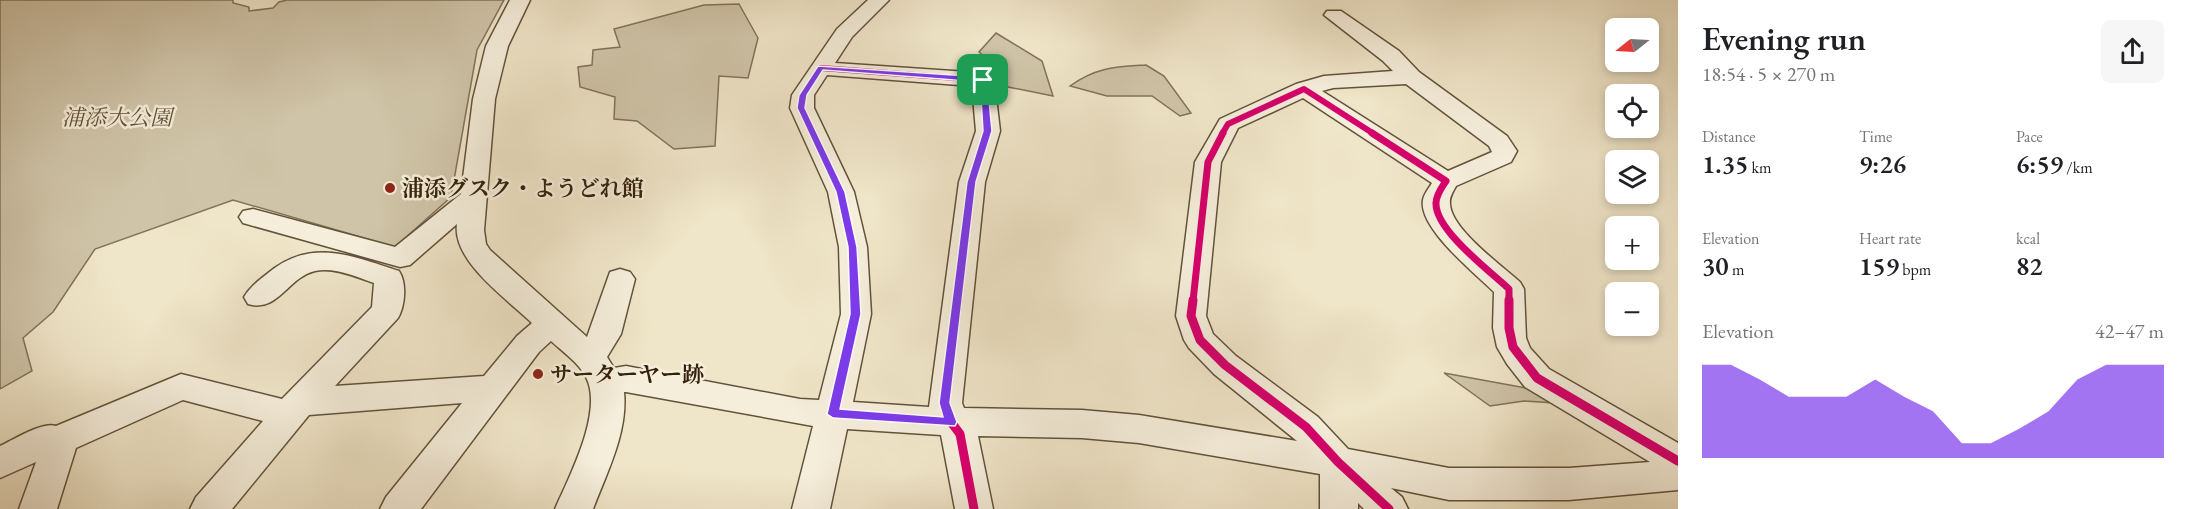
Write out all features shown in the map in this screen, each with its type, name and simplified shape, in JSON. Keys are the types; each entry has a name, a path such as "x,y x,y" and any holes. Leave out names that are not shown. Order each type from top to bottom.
{"street":[{"path":"520,0 493,58 484,99 470,230 472,244 480,257 551,323 597,370 608,407 602,434 574,509"},
{"path":"811,509 856,314 853,247 841,192 801,108 803,95 844,33 879,0"},
{"path":"1334,15 1391,56 1411,77 1498,141 1505,151 1502,157 1446,181 1436,201 1437,211 1453,235 1509,289 1509,340 1525,366 1537,378 1678,461"},
{"path":"821,68 983,80 987,131 970,193 945,403 951,422 960,434 974,509"},
{"path":"1389,509 1338,462 1306,427 1225,365 1200,340 1191,316 1208,162 1228,124 1305,89 1332,81 1411,77"},
{"path":"1305,89 1446,181"},
{"path":"209,509 295,408 387,310 390,267 474,195"},
{"path":"253,217 390,267"},
{"path":"259,297 294,268 316,261 330,260 390,267"},
{"path":"597,370 620,279"},
{"path":"399,509 528,344 551,323"},
{"path":"597,370 626,379 767,407 951,422 1082,424 1139,429 1338,462 1449,484 1569,484 1678,475"},
{"path":"54,442 181,387 295,408 494,388"},
{"path":"0,463 51,438 59,446 38,509"},
{"path":"1338,462 1339,509"}],"green space":[{"name":"浦添大公園","path":"0,0 233,0 233,3 249,7 249,11 273,8 279,2 287,0 504,0 477,50 451,197 395,247 233,200 95,249 53,312 23,338 32,371 0,389"},
{"path":"739,4 758,38 748,78 719,76 715,146 674,149 637,121 614,119 615,97 580,87 578,67 592,65 593,50 620,47 614,29 704,5"},
{"path":"996,33 1042,61 1053,96 1008,87 998,68 979,52"},
{"path":"1146,65 1164,76 1191,113 1180,116 1152,96 1107,96 1070,86 1097,72"},
{"path":"1444,373 1537,390 1556,403 1524,401 1490,406"}],"cycle path":[{"path":"821,68 983,80 988,131 972,182 945,403 951,422 960,434 974,509"},
{"path":"1389,509 1338,462 1306,427 1225,365 1200,340 1191,316 1208,162 1228,124 1304,89 1446,181 1436,202 1438,212 1453,236 1509,289 1510,338 1518,356 1537,378 1678,461"}],"place":[{"name":"浦添グスク・ようどれ館","path":"390,188"},
{"name":"サーターヤー跡","path":"538,374"}],"route":[{"path":"821,68 983,80 987,131 972,182 945,403 951,422 833,414 856,314 853,247 841,192 801,108 803,95 821,68"}]}
